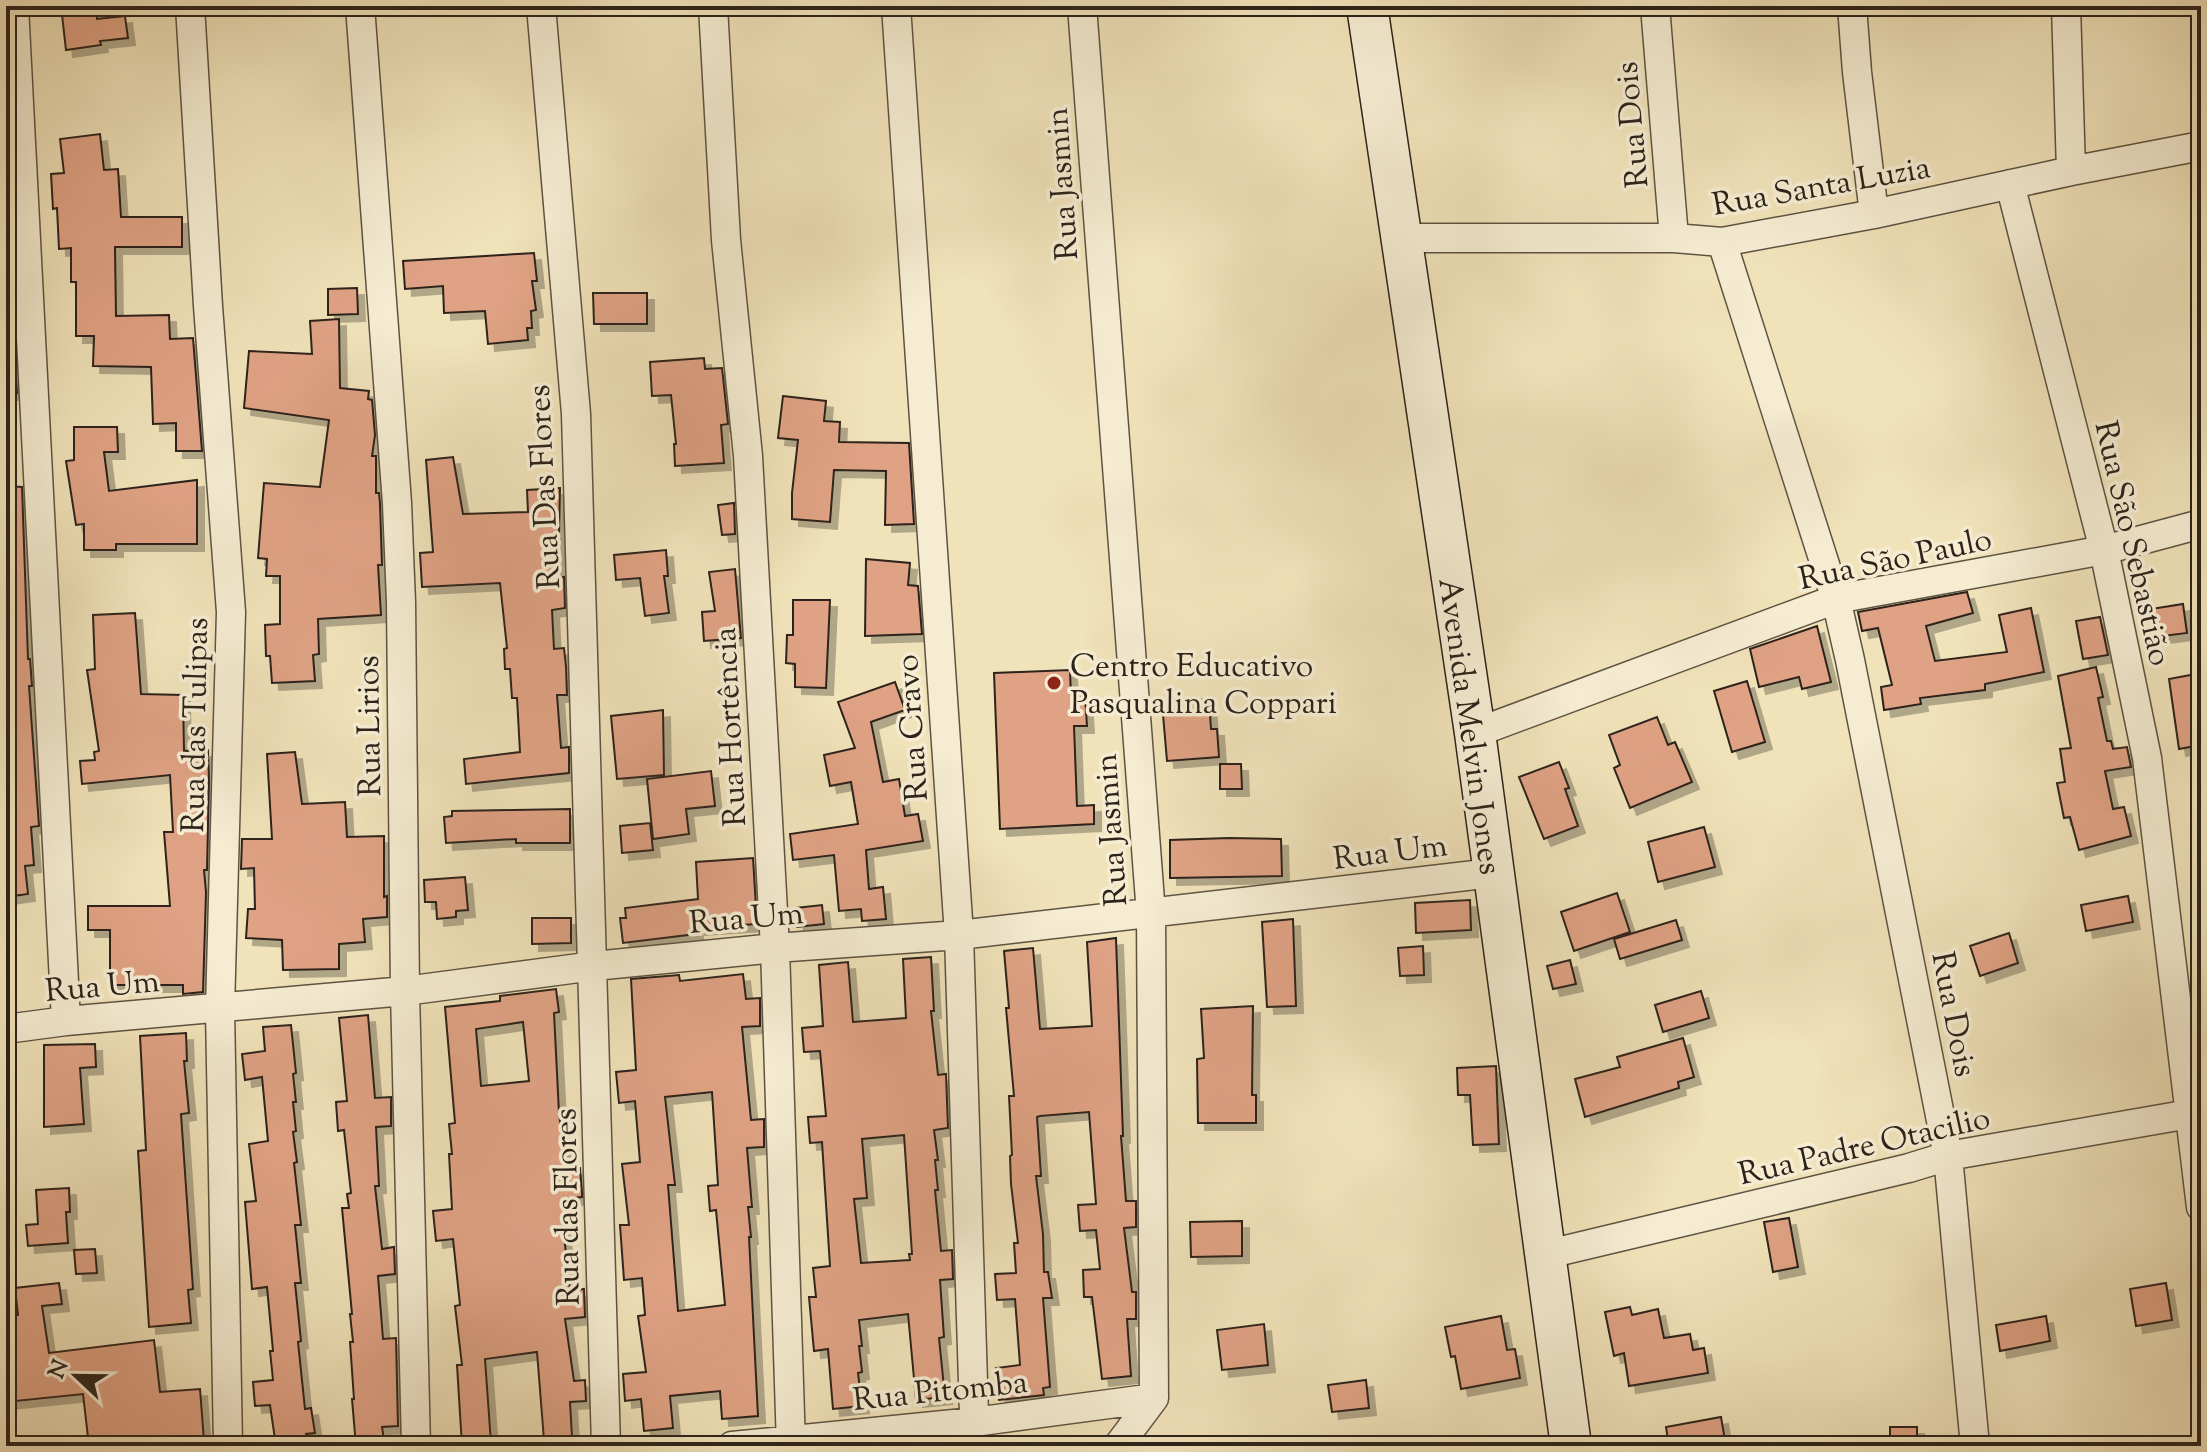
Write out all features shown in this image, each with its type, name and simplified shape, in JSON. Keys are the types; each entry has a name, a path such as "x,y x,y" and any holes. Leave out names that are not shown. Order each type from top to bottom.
{"main road":[{"name":"Avenida Melvin Jones","path":"1367,6 1399,238 1475,733 1571,1446"}],"street":[{"path":"14,6 66,1021"},
{"name":"Rua das Tulipas","path":"190,6 231,612 220,1009 228,1446"},
{"name":"Rua Lirios","path":"360,6 400,574 405,991 416,1446"},
{"name":"Rua Das Flores","path":"541,6 576,414 594,966"},
{"name":"Rua Hortência","path":"713,6 726,240 748,456 775,948 791,1443"},
{"name":"Rua Cravo","path":"896,6 959,935 975,1434"},
{"name":"Rua Jasmin","path":"1082,6 1151,914 1154,1398"},
{"name":"Rua Dois","path":"1655,6 1674,238"},
{"path":"1852,6 1874,214"},
{"path":"2066,6 2071,171"},
{"name":"Rua Santa Luzia","path":"1399,238 1674,238 1722,242 1874,214 2201,146"},
{"name":"Rua São Sebastião","path":"2010,184 2104,550 2147,758 2196,1113 2201,1207"},
{"name":"Rua Dois","path":"1722,242 1836,599 1948,1156 1975,1446"},
{"name":"Rua São Paulo","path":"1475,733 1836,599 2104,550 2201,524"},
{"name":"Rua Um","path":"6,1029 405,991 594,966 775,948 959,935 1492,873"},
{"name":"Rua das Flores","path":"594,966 606,1446"},
{"name":"Rua Padre Otacilio","path":"1544,1255 1894,1172 1948,1156 2196,1113"},
{"path":"1118,1446 1154,1398"},
{"name":"Rua Pitomba","path":"732,1446 975,1434 1154,1398"}],"building":[{"path":"61,6 96,6 97,19 125,16 128,38 66,50"},
{"path":"100,134 104,170 118,169 121,217 182,217 182,247 115,247 116,316 169,315 170,339 193,338 202,451 176,451 176,423 153,424 151,367 93,366 94,336 76,336 76,282 71,282 71,248 59,249 51,174 64,173 60,139"},
{"path":"534,253 537,281 532,281 536,310 531,311 532,328 527,328 528,340 488,344 485,311 444,313 443,286 405,289 403,261"},
{"path":"357,288 358,314 328,315 328,289"},
{"path":"593,293 647,293 647,324 594,324"},
{"path":"339,319 340,388 369,391 368,399 372,400 375,435 372,456 376,456 376,493 379,493 380,504 382,565 378,565 381,615 318,619 319,654 313,655 315,681 272,683 270,656 266,656 265,625 280,624 280,576 266,576 267,559 258,558 264,483 320,487 329,420 244,408 249,351 312,354 310,321"},
{"path":"704,358 705,369 722,368 728,424 721,425 724,463 675,466 671,395 652,396 650,362"},
{"path":"6,364 15,364 17,393 6,393"},
{"path":"783,396 826,401 824,421 840,422 839,442 909,443 914,524 885,525 886,471 834,470 830,522 792,519 798,440 778,438"},
{"path":"74,427 117,427 118,452 104,452 109,491 197,480 197,544 116,544 116,550 84,550 84,524 76,525 66,461 74,460"},
{"path":"453,457 463,514 528,512 527,490 560,488 558,578 564,577 565,608 552,610 554,649 564,648 566,667 567,695 557,695 561,748 569,747 569,773 466,784 464,759 520,752 517,698 512,698 510,669 505,669 504,649 507,648 500,583 422,587 420,553 433,552 426,460"},
{"path":"6,486 22,487 28,659 32,686 29,686 39,826 31,827 34,865 25,866 28,894 6,897"},
{"path":"734,503 735,534 722,535 718,505"},
{"path":"666,550 668,576 664,576 669,613 645,616 640,578 616,580 614,555"},
{"path":"866,559 910,563 908,585 918,586 922,634 865,636"},
{"path":"735,569 741,638 704,641 702,612 715,611 709,572"},
{"path":"1967,592 1973,613 1926,626 1935,661 2007,652 1999,615 2031,608 2044,672 1985,684 1985,690 1920,698 1921,704 1884,710 1881,687 1892,685 1878,628 1862,631 1858,612"},
{"path":"793,600 830,600 826,688 795,687 795,664 786,663 787,635 793,635"},
{"path":"2183,604 2187,633 2155,637 2151,609"},
{"path":"135,613 141,694 183,695 184,751 208,750 203,992 183,994 183,985 110,985 110,930 88,930 88,906 170,906 164,832 173,832 170,775 82,784 80,761 95,760 94,752 99,751 87,670 95,669 93,615"},
{"path":"2100,617 2108,655 2083,659 2076,621"},
{"path":"1817,626 1831,682 1802,689 1799,677 1759,687 1750,649"},
{"path":"2096,667 2103,697 2098,698 2107,741 2111,741 2113,749 2127,747 2131,767 2105,771 2113,809 2124,807 2131,836 2079,850 2070,817 2064,818 2057,783 2065,782 2060,749 2071,748 2058,676"},
{"path":"1070,670 1071,696 1085,695 1087,726 1074,726 1077,806 1094,805 1094,824 1000,829 994,673"},
{"path":"2201,673 2201,745 2179,749 2169,679"},
{"path":"1747,681 1765,742 1732,752 1714,691"},
{"path":"895,682 905,710 871,722 883,782 899,779 905,816 918,814 923,841 866,850 869,889 883,887 886,919 862,921 861,909 839,911 834,855 793,860 790,834 858,824 851,782 830,786 824,755 855,748 838,702"},
{"path":"1209,699 1211,729 1217,729 1219,757 1167,761 1162,703"},
{"path":"663,710 664,775 617,779 611,716"},
{"path":"1657,717 1668,745 1675,742 1692,782 1630,808 1614,768 1620,765 1609,735"},
{"path":"295,752 302,804 345,802 347,837 384,836 387,917 363,919 365,942 339,944 339,969 283,970 282,940 246,938 248,909 255,909 254,868 241,869 242,839 272,839 267,754"},
{"path":"1559,762 1578,826 1544,839 1519,777"},
{"path":"1220,764 1241,764 1242,789 1220,789"},
{"path":"711,771 715,806 686,809 689,834 653,839 647,779"},
{"path":"570,809 570,843 516,843 516,839 446,843 444,817 452,816 452,811"},
{"path":"650,823 653,850 622,853 620,826"},
{"path":"1704,827 1715,867 1658,882 1648,842"},
{"path":"1281,839 1282,876 1170,878 1170,840"},
{"path":"753,858 757,924 696,928 696,934 623,943 620,918 626,918 625,908 698,899 696,862"},
{"path":"465,877 468,910 456,911 456,917 437,919 436,902 425,902 424,880"},
{"path":"1617,893 1630,932 1574,951 1561,912"},
{"path":"2128,896 2133,922 2086,931 2081,905"},
{"path":"1470,900 1471,930 1416,933 1415,903"},
{"path":"822,905 824,924 797,927 796,908"},
{"path":"532,918 571,918 571,943 532,944"},
{"path":"1293,919 1296,1006 1267,1007 1262,922"},
{"path":"1676,920 1682,940 1620,959 1614,939"},
{"path":"2009,933 2018,963 1980,976 1970,946"},
{"path":"1116,938 1121,1136 1126,1201 1136,1201 1136,1227 1124,1228 1132,1292 1136,1292 1136,1319 1127,1319 1131,1376 1102,1379 1092,1297 1084,1297 1083,1270 1100,1269 1096,1230 1080,1231 1078,1205 1096,1204 1089,1112 1040,1116 1037,1117 1041,1176 1036,1176 1044,1272 1048,1272 1052,1298 1043,1298 1050,1387 1043,1388 1044,1395 999,1400 996,1368 1020,1365 1015,1299 997,1300 995,1274 1016,1273 1014,1243 1018,1243 1011,1184 1009,1096 1014,1096 1004,951 1033,948 1040,1029 1092,1026 1087,942"},
{"path":"1423,946 1424,975 1400,976 1398,948"},
{"path":"931,957 934,1011 931,1011 938,1075 946,1074 948,1128 934,1130 938,1160 935,1160 938,1190 935,1190 941,1251 952,1250 953,1279 940,1280 944,1337 939,1338 945,1397 916,1400 908,1314 859,1320 862,1372 858,1373 862,1406 833,1409 828,1349 814,1351 809,1297 816,1297 813,1268 830,1266 822,1142 810,1143 808,1117 826,1116 820,1051 804,1052 802,1028 823,1026 819,965 848,962 853,1022 906,1018 903,959","holes":["904,1135 912,1254 909,1254 910,1260 861,1263 854,1199 867,1198 862,1139"]},
{"path":"1570,960 1576,984 1553,989 1547,966"},
{"path":"743,974 746,999 760,998 760,1026 742,1027 751,1120 764,1119 764,1147 747,1148 752,1207 748,1207 758,1416 722,1419 720,1391 670,1396 673,1428 644,1431 641,1399 625,1401 623,1374 646,1372 638,1316 645,1315 642,1278 624,1280 620,1225 629,1225 622,1164 640,1162 635,1101 619,1103 616,1072 636,1070 631,979 679,975 680,981","holes":["712,1092 718,1185 708,1186 710,1211 716,1210 725,1305 678,1311 668,1185 675,1185 665,1097"]},
{"path":"556,989 559,1012 554,1013 559,1113 566,1169 580,1168 582,1193 582,1197 563,1199 566,1226 563,1226 570,1291 584,1289 585,1317 565,1319 574,1381 585,1380 586,1401 570,1402 572,1437 544,1440 537,1352 485,1359 491,1443 462,1446 457,1365 462,1365 455,1306 460,1305 453,1239 436,1241 433,1211 452,1209 449,1124 455,1123 445,1007 500,1001 500,996","holes":["523,1022 529,1081 481,1086 476,1029"]},
{"path":"1701,991 1709,1018 1663,1032 1655,1005"},
{"path":"1253,1006 1252,1095 1256,1095 1256,1123 1198,1123 1197,1059 1204,1058 1201,1009"},
{"path":"368,1015 375,1098 391,1097 391,1126 376,1127 379,1186 375,1186 382,1249 394,1247 395,1274 378,1276 383,1339 396,1338 398,1426 382,1427 385,1446 356,1446 350,1342 353,1342 352,1314 342,1208 349,1208 347,1194 351,1193 344,1130 338,1131 336,1102 347,1101 339,1018"},
{"path":"291,1025 296,1073 293,1074 296,1102 293,1102 296,1131 293,1132 297,1162 294,1163 301,1225 295,1225 301,1283 295,1283 301,1341 298,1342 305,1409 311,1408 315,1433 306,1434 308,1446 276,1446 270,1405 255,1406 253,1382 273,1380 270,1351 273,1351 267,1287 252,1289 245,1202 256,1201 249,1144 268,1141 262,1077 245,1080 242,1054 265,1051 263,1027"},
{"path":"186,1033 187,1061 184,1061 189,1113 181,1114 193,1289 188,1290 191,1323 149,1327 138,1151 146,1150 140,1036"},
{"path":"1683,1038 1694,1077 1678,1082 1679,1088 1585,1117 1575,1079 1620,1067 1617,1057"},
{"path":"95,1044 96,1067 80,1068 84,1124 44,1127 44,1045"},
{"path":"1496,1066 1499,1144 1473,1145 1470,1095 1458,1095 1457,1068"},
{"path":"69,1188 70,1212 66,1212 68,1243 28,1246 26,1225 38,1224 36,1190"},
{"path":"1789,1218 1798,1267 1773,1272 1764,1222"},
{"path":"1242,1221 1242,1256 1191,1257 1190,1222"},
{"path":"95,1249 97,1273 76,1274 74,1250"},
{"path":"59,1283 62,1304 42,1306 49,1353 154,1340 160,1392 200,1389 204,1441 196,1441 197,1446 89,1446 83,1394 6,1402 6,1317 18,1315 15,1288"},
{"path":"2166,1283 2172,1320 2136,1326 2130,1289"},
{"path":"1630,1307 1632,1315 1658,1309 1664,1338 1690,1334 1693,1350 1704,1348 1708,1373 1629,1386 1624,1353 1614,1356 1605,1312"},
{"path":"1501,1316 1507,1350 1515,1349 1520,1378 1461,1389 1455,1356 1451,1357 1445,1327"},
{"path":"2046,1316 2050,1341 2000,1351 1996,1325"},
{"path":"1264,1324 1268,1365 1222,1370 1217,1330"},
{"path":"1366,1380 1369,1408 1332,1412 1328,1385"},
{"path":"1721,1417 1726,1446 1669,1446 1666,1427"},
{"path":"1890,1427 1917,1427 1917,1446 1890,1446"}],"place":[{"name":"Centro Educativo Pasqualina Coppari","path":"1054,683"}]}
